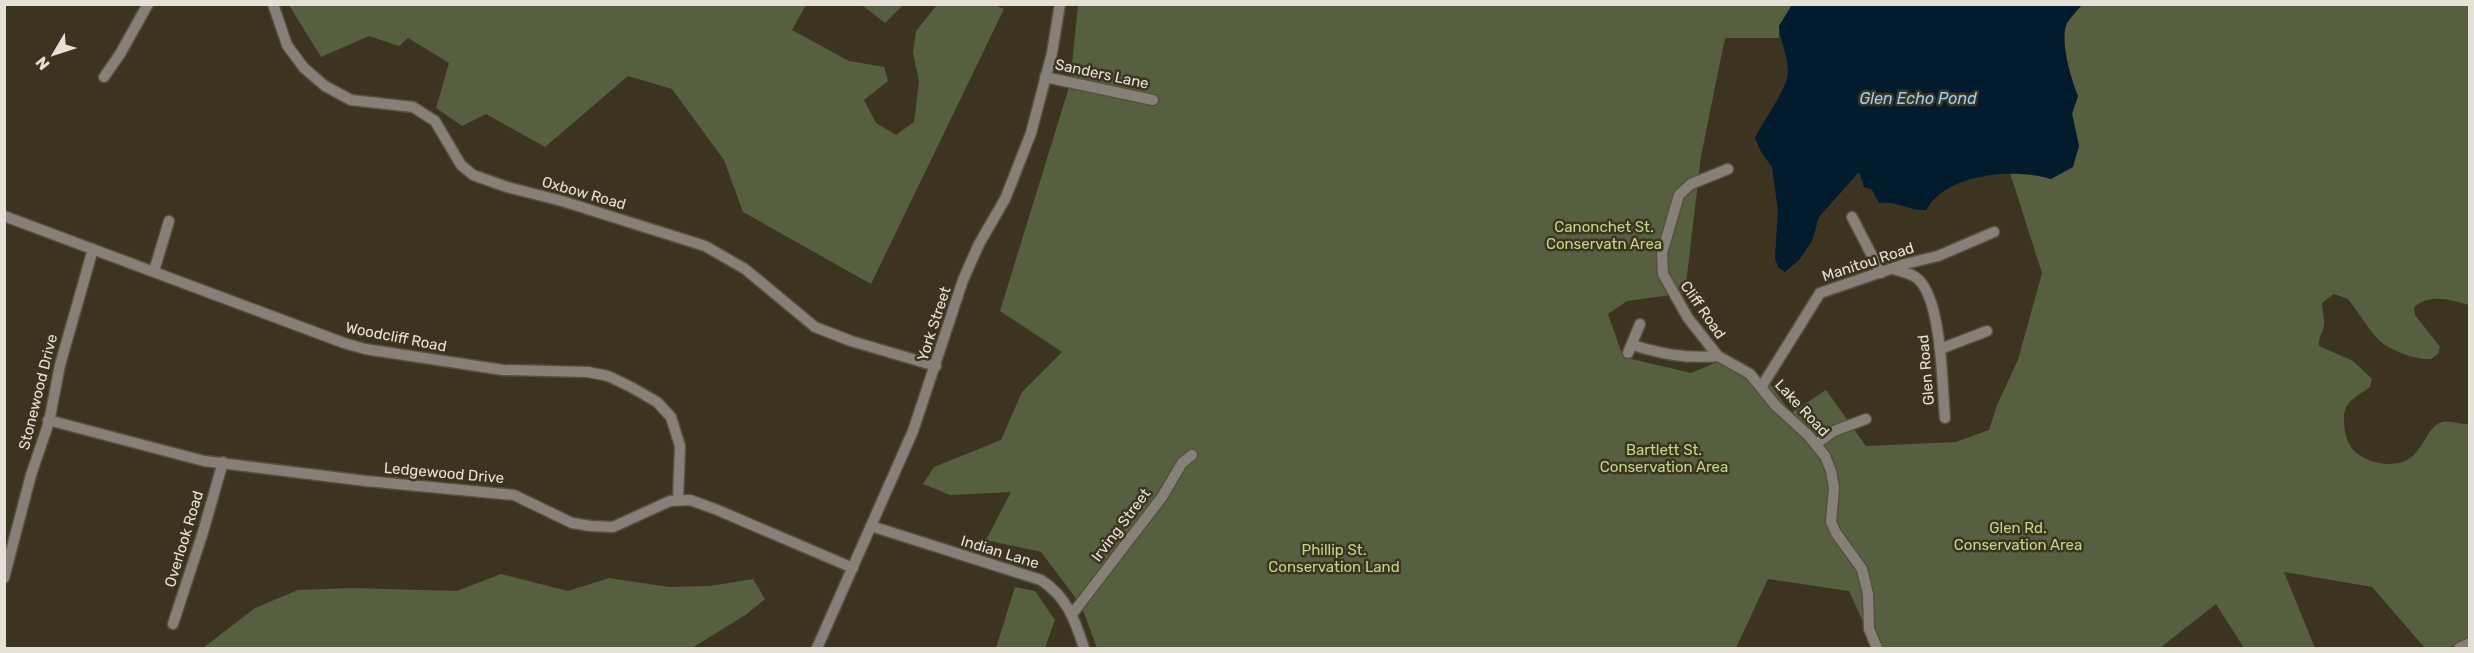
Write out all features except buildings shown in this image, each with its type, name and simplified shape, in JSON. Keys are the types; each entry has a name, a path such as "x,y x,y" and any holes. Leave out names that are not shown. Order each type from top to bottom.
{"street":[{"path":"104,76 120,54 148,4"},
{"name":"Oxbow Road","path":"273,4 287,45 304,68 325,86 351,100 412,107 435,121 461,165 473,175 705,246 745,269 815,327 851,341 936,366"},
{"name":"York Street","path":"817,648 913,431 963,280 979,244 1005,199 1015,174 1030,133 1045,77 1060,4"},
{"name":"Sanders Lane","path":"1045,77 1153,100"},
{"name":"Cliff Road","path":"1718,356 1688,318 1668,287 1661,260 1679,195 1691,184 1728,169"},
{"name":"Woodcliff Road","path":"4,216 323,336 365,349 502,370 566,370 608,376 657,402 671,417 680,446 678,500"},
{"path":"1852,218 1881,273"},
{"path":"154,271 169,221"},
{"name":"Manitou Road","path":"1762,386 1820,293 1938,256 1994,232"},
{"name":"Stonewood Drive","path":"4,578 93,249"},
{"name":"Glen Road","path":"1893,269 1915,276 1924,285 1939,332 1945,418"},
{"path":"1640,324 1630,349 1673,357 1718,356"},
{"path":"1940,349 1987,331"},
{"name":"Lake Road","path":"1718,356 1750,374 1776,406 1816,444 1825,456 1834,488 1831,522 1836,533 1862,569 1867,585 1869,629 1877,648"},
{"path":"1816,444 1834,431 1866,419"},
{"name":"Ledgewood Drive","path":"48,420 204,460 366,481 514,495 572,523 591,526 613,527 627,522 648,509 678,500 690,500 853,568"},
{"name":"Irving Street","path":"1073,614 1161,498 1182,463 1192,455"},
{"name":"Overlook Road","path":"173,624 223,462"},
{"name":"Indian Lane","path":"871,526 1041,580 1056,591 1073,614 1084,648"},
{"path":"2459,648 2469,643"}],"green space":[{"path":"289,5 806,5 792,30 849,61 884,67 888,81 864,100 876,123 896,135 914,122 919,81 913,53 916,31 937,5 994,5 1004,9 871,284 743,212 724,160 672,89 628,76 545,147 486,114 462,126 436,108 449,63 408,38 399,46 369,36 321,57"},
{"path":"862,5 903,5 885,23"},
{"path":"1078,5 1792,5 1779,26 1779,38 1725,38 1701,156 1685,293 1627,301 1608,314 1623,357 1691,373 1731,356 1770,384 1791,413 1826,390 1866,446 1956,442 1989,430 1997,405 2018,360 2042,273 2010,173 2034,174 2051,179 2079,146 2072,114 2078,96 2069,70 2064,38 2067,23 2082,5 2469,5 2469,305 2434,299 2414,307 2415,315 2440,347 2438,354 2431,359 2424,359 2402,353 2381,342 2348,299 2334,294 2322,303 2324,325 2319,346 2353,361 2372,379 2370,387 2348,404 2344,414 2344,427 2351,447 2368,460 2384,464 2405,461 2417,452 2437,424 2452,422 2469,424 2469,638 2449,648 2425,648 2372,587 2284,572 2315,648 2244,648 2216,604 2160,648 1875,648 1849,591 1768,579 1736,648 1097,648 1081,605 1041,552 986,540 1011,492 950,495 923,484 934,467 1001,440 1022,392 1062,352 1000,311 1070,84"},
{"path":"501,574 568,591 609,578 669,587 710,586 753,579 765,599 747,614 692,648 203,648 255,608 298,590 351,588 457,591"},
{"path":"1015,587 1035,591 1055,620 1045,648 996,648"}],"water":[{"name":"Glen Echo Pond","path":"1792,5 2082,5 2067,23 2064,38 2069,70 2078,96 2072,114 2079,146 2073,167 2051,179 2019,174 1982,176 1949,188 1926,210 1893,203 1879,203 1872,190 1864,187 1859,172 1819,217 1812,241 1799,260 1785,272 1778,267 1775,258 1778,211 1772,167 1761,152 1755,138 1787,80 1787,62 1779,26"}],"park label":[{"name":"Canonchet St. Conservatn Area","path":"1604,236"},
{"name":"Bartlett St. Conservation Area","path":"1664,458"},
{"name":"Glen Rd. Conservation Area","path":"2018,536"},
{"name":"Phillip St. Conservation Land","path":"1334,558"}]}
